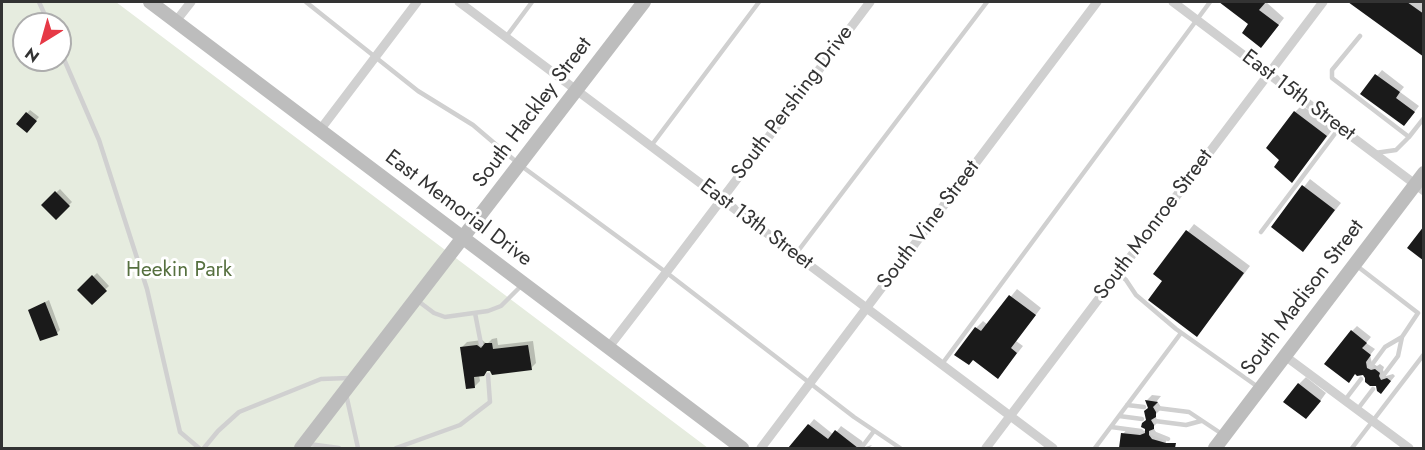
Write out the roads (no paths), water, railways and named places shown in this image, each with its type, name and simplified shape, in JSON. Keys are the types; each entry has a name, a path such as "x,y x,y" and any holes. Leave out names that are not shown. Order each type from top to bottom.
{"main road":[{"name":"East Memorial Drive","path":"150,2 742,448"},
{"name":"South Hackley Street","path":"303,446 644,2"},
{"name":"South Madison Street","path":"1215,448 1355,264 1421,183"}],"street":[{"path":"176,21 190,2"},
{"path":"320,130 417,2"},
{"name":"East 13th Street","path":"459,2 1053,448"},
{"name":"South Pershing Drive","path":"608,348 697,235 721,199 870,2"},
{"name":"South Vine Street","path":"761,448 1097,2"},
{"name":"East 15th Street","path":"1173,2 1375,153 1421,183"},
{"name":"South Monroe Street","path":"986,448 1323,2"},
{"path":"1285,356 1409,448"}],"lane":[{"path":"306,2 418,91 473,125 520,165 667,273 874,431 900,448"},
{"path":"506,37 532,2"},
{"path":"651,146 759,2"},
{"path":"795,255 987,2"},
{"path":"941,365 1210,2"},
{"path":"1360,36 1332,70 1332,78 1409,137"},
{"path":"70,72 99,140 147,289 180,432 199,448"},
{"path":"1375,153 1396,150 1424,118"},
{"path":"1261,232 1340,127"},
{"path":"1355,264 1418,313 1402,337 1398,356 1383,375"},
{"path":"1118,272 1136,295 1181,333 1261,388"},
{"path":"416,300 445,317 475,313 501,306 523,284"},
{"path":"475,313 481,344"},
{"path":"1095,448 1159,366 1181,333"},
{"path":"1371,366 1385,347 1402,337"},
{"path":"1352,448 1424,354"},
{"path":"396,448 460,425 490,402 488,375"},
{"path":"204,448 218,431 239,412 321,379 355,378"},
{"path":"1345,400 1361,379"},
{"path":"1358,410 1374,389"},
{"path":"345,392 358,448"},
{"path":"1127,405 1144,407"},
{"path":"1157,408 1189,412 1224,436"},
{"path":"1119,416 1142,419"},
{"path":"1155,421 1186,425 1201,420"},
{"path":"1111,427 1141,431"},
{"path":"862,447 874,431"},
{"path":"1153,433 1168,439"},
{"path":"303,446 339,448"}],"park label":[{"name":"Heekin Park","path":"179,271"}]}
